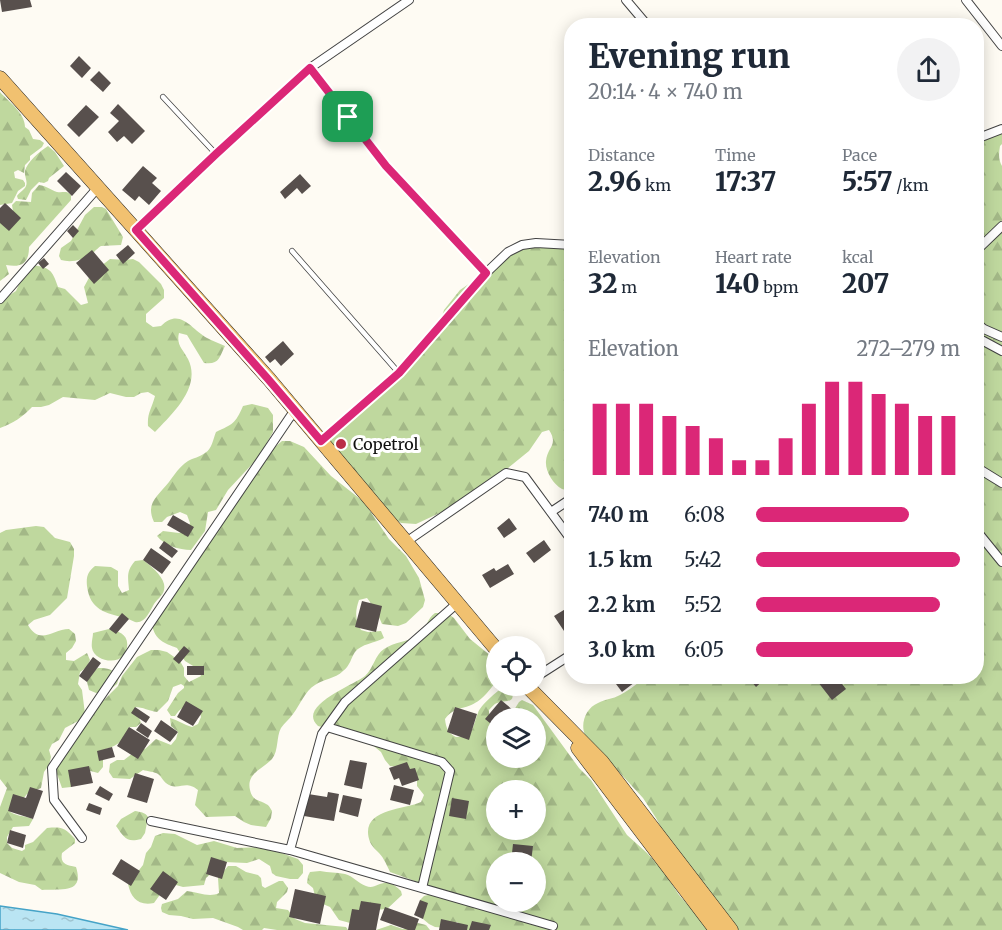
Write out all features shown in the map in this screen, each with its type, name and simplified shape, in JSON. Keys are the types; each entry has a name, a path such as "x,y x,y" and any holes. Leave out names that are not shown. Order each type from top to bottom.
{"main road":[{"path":"0,78 304,420 486,637"},
{"path":"536,696 602,762 731,930"},
{"path":"558,719 591,767 716,930"}],"street":[{"path":"136,230 310,68 409,0"},
{"path":"626,0 641,18"},
{"path":"966,0 980,18"},
{"path":"984,23 1002,46"},
{"path":"984,136 1002,129"},
{"path":"0,299 97,187"},
{"path":"984,243 1002,226"},
{"path":"321,441 399,373 507,252 522,245 536,243 564,245"},
{"path":"984,328 1002,337"},
{"path":"984,341 1002,351"},
{"path":"82,838 54,800 52,768 292,414 304,420"},
{"path":"984,472 1002,483"},
{"path":"406,542 506,473 525,477 564,530"},
{"path":"551,512 564,503"},
{"path":"984,541 1002,562"},
{"path":"290,850 322,734 345,702 453,607 459,605"},
{"path":"546,671 564,659"},
{"path":"327,727 442,762 450,771 422,888"},
{"path":"151,822 290,850 553,926"}],"lane":[{"path":"310,68 386,166 486,273"},
{"path":"163,97 216,154"},
{"path":"292,251 399,373"}],"green space":[{"path":"0,92 19,112 33,139 44,143 30,156 24,173 18,170 14,172 15,178 23,180 25,186 18,191 12,203 0,205"},
{"path":"1002,129 999,156 1002,166 1002,930 734,930 664,833 643,798 585,735 583,726 585,716 594,705 620,695 637,684 984,684 984,137"},
{"path":"48,146 64,166 48,181 39,182 31,190 26,200 18,199 17,196 26,186 25,173 28,164"},
{"path":"39,185 57,192 68,193 71,195 71,200 29,247 26,261 16,266 6,265 9,274 0,281 0,221 11,228 18,217 12,205 16,201 31,202 32,193"},
{"path":"94,207 106,209 123,237 121,245 101,246 91,255 78,260 61,260 59,256 61,248 71,241 85,215"},
{"path":"549,246 564,249 564,489 553,481 548,473 546,461 553,443 549,430 542,432 529,451 497,477 444,511 416,524 401,523 395,519 327,438 325,431 337,420 370,403 437,332 444,310 460,290 502,259 525,248"},
{"path":"110,259 133,259 161,284 164,298 146,314 146,322 153,327 180,319 207,338 225,346 220,357 216,362 204,363 187,335 179,333 179,344 191,369 191,380 177,408 155,432 148,426 148,421 155,396 148,392 134,397 110,393 95,400 63,397 49,405 32,407 18,419 0,428 0,301 16,291 26,269 32,265 50,270 58,287 65,289 81,305 88,303 84,287 91,274"},
{"path":"252,404 268,408 273,415 273,432 261,453 228,490 216,510 208,512 205,531 191,550 177,548 164,542 157,536 163,531 179,533 187,531 190,523 187,515 180,512 167,517 162,522 154,522 151,510 154,500 182,466 207,451 216,432 233,423 243,406"},
{"path":"282,441 290,441 304,447 331,476 364,502 389,539 406,556 419,578 425,600 423,607 406,623 398,626 382,624 367,598 359,600 356,615 361,630 381,631 384,638 358,649 340,674 311,688 281,728 272,759 253,775 249,784 253,797 268,805 272,811 266,827 251,825 235,816 206,817 195,805 198,790 186,785 169,785 158,774 143,770 130,779 113,778 109,772 110,764 117,760 124,760 137,750 145,749 156,739 171,745 178,732 171,726 170,718 192,727 198,724 201,717 199,710 186,707 175,716 171,716 167,710 184,688 181,684 173,687 168,701 157,712 135,707 141,723 136,727 129,727 120,741 106,749 103,767 98,773 83,769 76,772 71,787 62,788 57,766 77,732 118,686 122,676 137,657 151,650 167,652 180,661 184,668 184,676 189,682 201,676 198,669 185,661 177,648 158,638 152,625 270,451"},
{"path":"36,526 44,527 55,538 70,542 74,549 74,556 67,598 50,615 34,620 28,625 37,634 42,635 69,629 75,634 76,641 66,653 66,660 74,661 87,653 90,660 87,667 80,672 78,684 82,690 85,714 80,720 65,728 59,740 52,744 49,750 51,757 49,765 44,772 41,788 27,794 8,810 33,819 29,826 13,827 7,837 7,843 12,848 22,851 25,845 33,842 47,828 60,828 75,839 75,843 62,853 62,860 67,865 76,867 77,882 69,888 42,890 35,885 19,882 0,873 0,807 7,788 0,779 0,533"},
{"path":"143,560 163,581 164,590 142,621 135,622 105,612 95,605 89,594 87,577 95,566 111,567 118,571 118,586 122,593 129,590 130,568 135,561"},
{"path":"447,613 454,618 470,639 486,652 486,694 471,705 456,710 445,719 449,732 456,737 468,736 479,710 492,696 512,696 509,701 496,703 491,708 486,708 486,768 546,768 546,723 579,768 591,780 627,835 662,869 679,895 710,930 460,930 460,924 457,922 448,928 435,927 423,919 420,900 432,894 434,888 390,872 383,858 371,844 368,831 370,823 376,817 421,802 424,795 417,786 417,778 406,768 390,766 381,752 370,743 318,726 313,718 320,704 365,676 384,649 410,639 423,630 432,615"},
{"path":"109,629 122,634 127,643 124,655 110,661 97,656 92,648 93,633"},
{"path":"98,668 115,672 119,677 117,684 104,694 89,690 87,682 88,675"},
{"path":"522,700 535,708 515,708"},
{"path":"135,811 144,813 148,817 145,833 141,839 129,840 116,826 121,819"},
{"path":"163,833 175,834 197,845 214,841 237,848 265,847 298,859 303,865 303,873 298,879 276,876 272,873 270,866 259,859 247,863 224,862 206,878 204,885 183,887 163,885 154,903 140,902 133,897 128,884 143,865 146,853 155,836"},
{"path":"228,866 236,866 258,875 265,888 283,881 288,888 287,892 277,902 276,908 288,910 295,919 305,923 346,927 348,930 264,928 262,930 243,930 213,918 193,919 162,912 162,904 178,899 187,891 207,895 219,893 218,878"},
{"path":"310,872 345,874 370,887 390,883 401,891 402,895 387,909 357,915 350,923 339,920 330,907 315,896 313,888 307,883"},
{"path":"418,923 426,925 430,930 376,930 391,925 403,929"}],"water":[{"path":"0,906 57,914 128,930 0,930"}],"building":[{"path":"0,0 30,0 32,7 2,12"},
{"path":"79,56 91,68 82,78 70,66"},
{"path":"99,71 111,83 103,92 90,80"},
{"path":"118,104 145,131 132,144 124,136 117,142 108,132 119,121 110,113"},
{"path":"86,105 99,117 79,137 67,125"},
{"path":"143,166 157,178 152,183 161,191 149,205 139,196 135,201 122,190"},
{"path":"66,172 81,186 72,196 57,181"},
{"path":"300,174 311,186 302,194 297,188 285,199 280,192"},
{"path":"5,203 21,218 9,231 0,223 0,208"},
{"path":"73,225 79,231 73,238 67,231"},
{"path":"128,245 135,253 123,264 116,255"},
{"path":"92,250 109,270 94,284 76,263"},
{"path":"44,258 49,264 43,269 38,263"},
{"path":"283,341 294,354 281,366 275,359 270,363 265,357"},
{"path":"173,515 194,527 188,537 167,525"},
{"path":"509,518 517,529 504,538 497,528"},
{"path":"544,540 551,550 534,563 526,553"},
{"path":"164,541 178,551 172,558 159,548"},
{"path":"151,548 171,562 162,574 143,560"},
{"path":"508,564 514,574 490,588 482,575"},
{"path":"362,601 382,606 376,632 355,627"},
{"path":"564,610 564,631 554,616"},
{"path":"122,613 129,619 116,634 109,629"},
{"path":"184,646 190,651 179,664 173,659"},
{"path":"93,657 101,663 87,682 79,676"},
{"path":"187,666 204,666 204,675 187,675"},
{"path":"616,684 632,684 622,692"},
{"path":"819,684 842,684 846,689 832,700"},
{"path":"501,700 510,708 494,708"},
{"path":"186,701 203,711 193,726 177,717"},
{"path":"135,707 150,717 146,723 131,713"},
{"path":"455,707 477,714 469,740 447,732"},
{"path":"161,720 178,732 170,742 154,731"},
{"path":"141,723 152,731 148,738 136,730"},
{"path":"129,727 150,740 138,759 117,746"},
{"path":"112,747 115,757 99,761 97,751"},
{"path":"350,760 367,763 362,789 344,785"},
{"path":"407,762 410,769 415,768 419,780 402,786 399,778 394,780 389,768"},
{"path":"89,766 93,783 71,787 68,770"},
{"path":"135,773 154,779 147,803 127,797"},
{"path":"394,785 414,790 410,805 390,800"},
{"path":"100,786 113,794 109,801 95,794"},
{"path":"30,787 43,791 33,819 8,811 13,794 26,798"},
{"path":"328,792 339,794 334,821 304,816 308,794 327,797"},
{"path":"343,795 362,799 358,817 339,812"},
{"path":"452,798 469,801 466,819 449,816"},
{"path":"89,803 102,808 100,815 86,810"},
{"path":"10,830 26,835 23,848 7,843"},
{"path":"513,844 533,846 532,852 512,852"},
{"path":"211,857 227,862 222,879 206,874"},
{"path":"121,859 140,871 131,886 112,874"},
{"path":"163,871 178,882 166,900 150,889"},
{"path":"295,889 326,896 320,924 289,917"},
{"path":"420,900 428,903 423,919 414,915"},
{"path":"361,901 381,904 376,930 348,930 352,909 359,910"},
{"path":"385,907 419,919 415,930 408,930 380,920"},
{"path":"441,919 468,925 467,930 439,930"},
{"path":"472,921 491,925 489,930 469,930"}],"place":[{"name":"Copetrol","path":"341,444"}],"route":[{"path":"310,68 348,117 386,166 486,273 399,373 321,441 136,230 310,68"}]}
